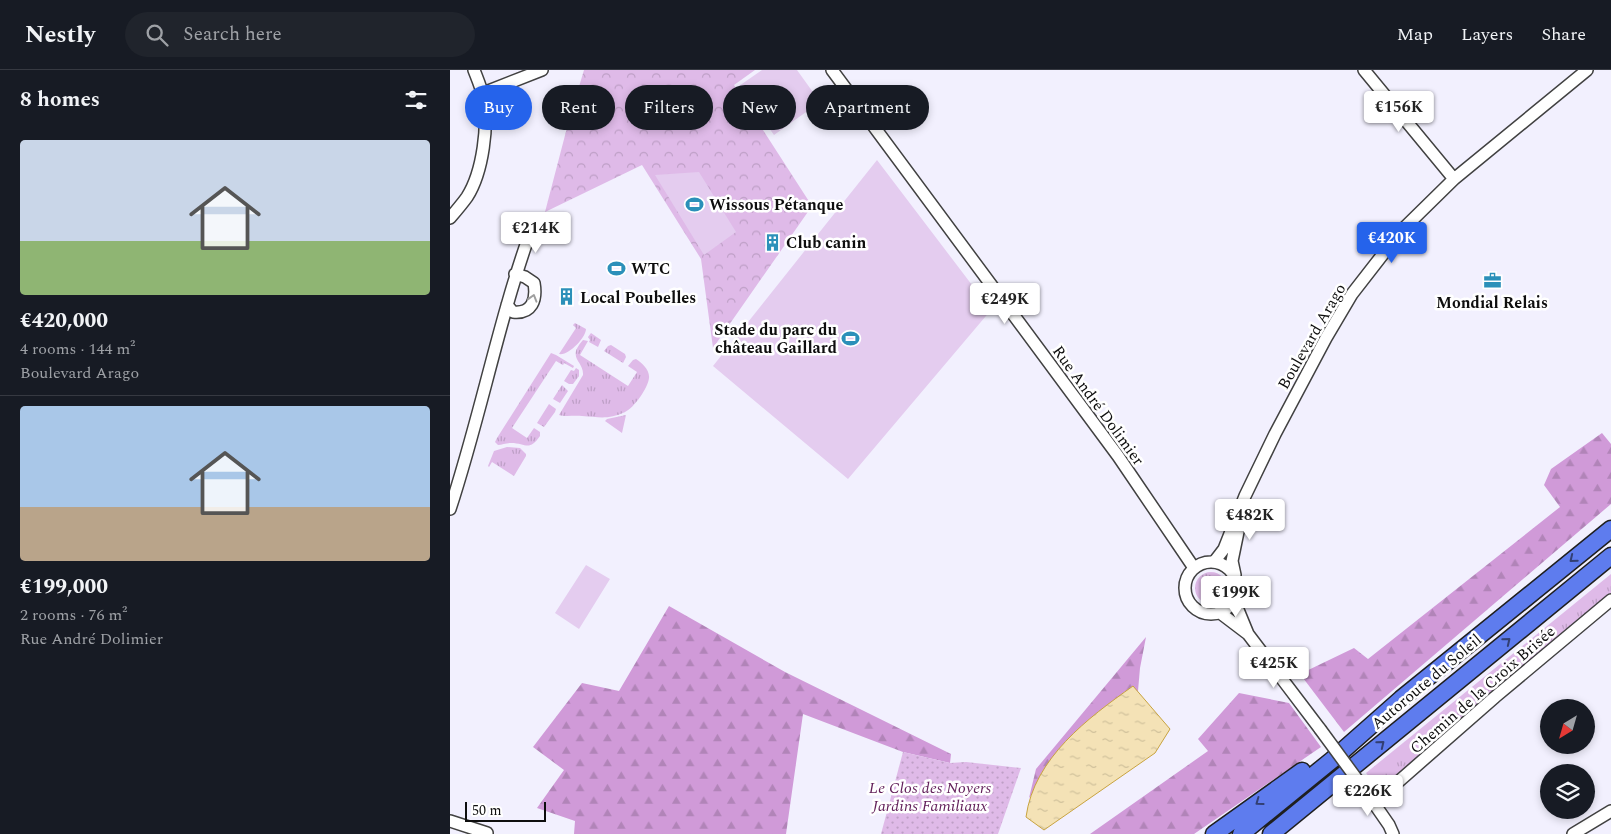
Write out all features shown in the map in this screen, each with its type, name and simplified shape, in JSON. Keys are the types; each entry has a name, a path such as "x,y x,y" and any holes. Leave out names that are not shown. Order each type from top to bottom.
{"highway":[{"name":"Autoroute du Soleil","path":"1241,834 1332,760 1401,700 1611,529"},
{"name":"Autoroute du Soleil","path":"1271,834 1611,556"},
{"path":"1214,834 1401,700"}],"street":[{"path":"474,70 479,85"},
{"path":"504,85 542,70"},
{"name":"Rue André Dolimier","path":"832,70 1118,456 1194,568"},
{"path":"1364,70 1454,179"},
{"name":"Boulevard Arago","path":"1214,562 1224,549 1245,496 1284,417 1352,294 1401,231 1454,179 1587,70"},
{"path":"450,218 468,196 478,171 484,130"},
{"path":"450,509 515,274 530,233 548,225"},
{"path":"506,305 513,312 521,313 530,308 534,301 536,293 534,283 525,277 515,274"},
{"name":"Boulevard Arago","path":"1237,585 1232,560 1245,496"},
{"path":"1214,562 1226,566 1234,575 1237,585 1234,600 1228,608 1209,614 1200,611 1187,599 1185,583 1194,568 1204,563 1214,562"},
{"path":"1234,600 1248,634 1367,793 1391,830 1400,834"},
{"name":"Chemin de la Croix Brisée","path":"1374,803 1611,600"},
{"path":"1219,612 1248,634"},
{"path":"1573,834 1611,811"},
{"path":"450,821 487,834"}],"green space":[{"path":"584,70 755,70 734,85 723,85 723,130 763,130 812,206 713,348 701,259 642,165 545,212 566,130 615,130 615,85 580,85"},
{"path":"575,323 586,329 583,337 572,349 559,354 576,328 573,325"},
{"path":"591,333 601,340 598,347 589,342 588,337"},
{"path":"583,340 588,341 580,355 628,386 637,372 628,366 633,360 636,359 647,370 649,378 646,387 629,410 619,415 608,417 559,415 583,375 576,351"},
{"path":"611,345 625,354 626,357 623,363 604,351"},
{"path":"551,353 574,366 573,368 556,361 512,428 527,438 534,428 540,432 540,436 533,444 527,446 516,443 498,445 495,442 497,438"},
{"path":"576,368 579,370 579,376 573,384 564,381 571,370 574,371"},
{"path":"562,385 568,391 560,403 553,399"},
{"path":"549,404 556,409 544,427 537,423"},
{"path":"626,415 622,433 605,421 607,419"},
{"path":"1602,433 1611,444 1611,504 1344,732 1300,674 1354,648 1368,659 1560,507 1544,485 1551,469"},
{"path":"507,447 520,448 526,454 514,476 492,462 488,466 494,451"},
{"path":"1211,572 1223,576 1227,588 1223,600 1211,604 1199,600 1195,588 1199,576"},
{"path":"1611,574 1611,596 1379,789 1366,773"},
{"path":"669,606 785,672 951,754 950,763 903,752 803,714 786,834 574,834 575,821 537,808 564,770 533,747 582,683 619,691"},
{"path":"1146,637 1138,691 1074,748 1029,798 1036,769"},
{"path":"1239,693 1289,703 1321,747 1194,834 1090,834 1208,751 1198,739"},
{"name":"Le Clos des Noyers Jardins Familiaux","path":"903,752 950,763 966,762 1021,768 998,834 881,834"}],"shaded area":[{"path":"762,70 797,70 808,85 806,85 806,112 796,119 796,85 740,85"},
{"path":"770,130 781,130 774,135"},
{"name":"Stade du parc du château Gaillard","path":"877,160 991,310 848,479 713,366"},
{"name":"Wissous Pétanque","path":"699,172 736,232 704,255 655,175"},
{"path":"586,565 610,579 579,629 555,613"}],"water":[{"path":"1133,686 1170,729 1155,753 1044,830 1026,817 1031,796 1040,776 1052,758 1081,726"}],"place":[{"name":"Wissous Pétanque","path":"695,204"},
{"name":"Club canin","path":"772,242"},
{"name":"WTC","path":"617,268"},
{"name":"Mondial Relais","path":"1492,280"},
{"name":"Local Poubelles","path":"566,297"},
{"name":"Stade du parc du château Gaillard","path":"851,338"}]}
